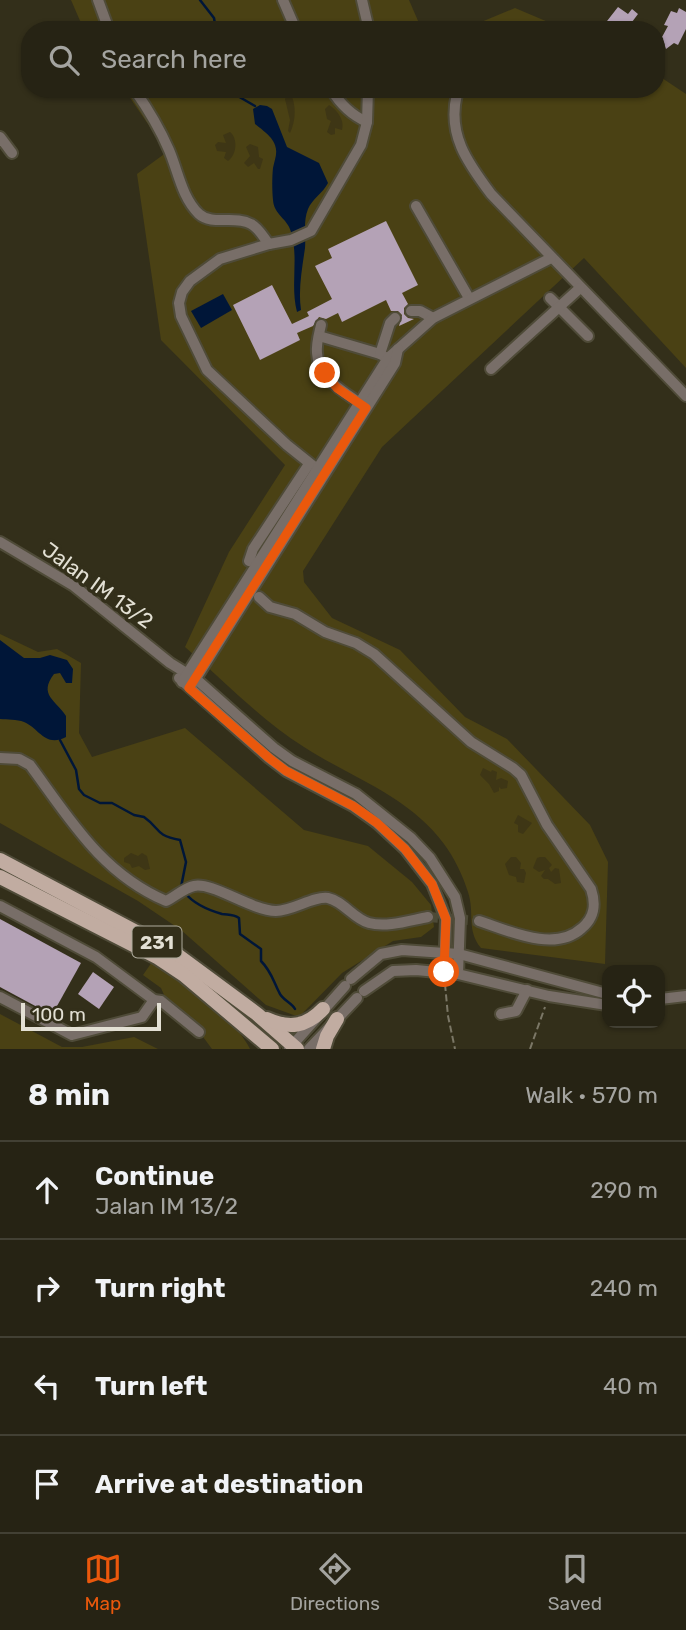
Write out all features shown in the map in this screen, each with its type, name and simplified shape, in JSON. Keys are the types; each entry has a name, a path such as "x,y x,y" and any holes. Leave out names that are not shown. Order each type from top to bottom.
{"main road":[{"name":"231","path":"0,860 172,951 257,1014 293,1048"},
{"name":"231","path":"0,877 157,957 194,983 272,1049"},
{"path":"257,1014 279,1024 292,1026 315,1018 323,1009"},
{"path":"323,1049 337,1019"}],"street":[{"path":"98,0 106,21"},
{"path":"282,0 292,21"},
{"path":"362,0 367,21"},
{"path":"140,98 151,113 170,151 190,203 198,213 211,219 249,223 269,244"},
{"path":"338,98 345,108 367,122"},
{"path":"313,466 216,381 199,355 181,316 179,303 182,292 190,281 220,259 307,235 320,218 361,145 367,122 368,98"},
{"path":"456,98 454,125 475,173 503,208 686,396"},
{"path":"0,136 12,153"},
{"path":"416,206 469,299"},
{"path":"189,681 363,406 388,358 433,318 551,258"},
{"path":"491,369 513,346 580,288"},
{"path":"550,298 588,336"},
{"path":"411,311 420,311 433,318"},
{"path":"388,358 390,323 395,318"},
{"path":"363,406 337,388 325,373 316,354 320,330 388,358"},
{"path":"249,561 253,549 313,466 333,452"},
{"path":"292,517 313,466"},
{"name":"Jalan IM 13/2","path":"0,542 74,586 170,663 278,764 353,806 377,823 405,849 432,884 446,919 444,972"},
{"path":"259,597 270,607 295,614 325,632 356,643 374,654 471,742 521,775 547,825 591,889 594,899 591,920 574,935 565,938 538,938 478,921"},
{"name":"Jalan IM 13/2","path":"189,681 292,761 356,794 382,813 430,858 455,897 460,918 458,974"},
{"path":"0,758 19,759 30,765 75,828 115,871 166,901 191,886 203,885 270,911 293,909 327,898 368,923 380,924 428,917"},
{"path":"0,906 96,957 154,1000 161,1001 199,1032"},
{"path":"293,1048 323,1009 348,983 369,963 390,951 459,954 602,994"},
{"path":"309,1049 361,994 393,971 458,974 549,996 602,1004"},
{"path":"501,1014 516,1011 527,990"},
{"path":"665,998 686,996"},
{"path":"0,997 72,1035 142,1017 154,1000"}],"path":[{"path":"444,972 448,1016 455,1049"},
{"path":"530,1049 549,996"}],"shaded area":[{"path":"71,0 409,0 418,21 80,21"},
{"path":"515,8 546,21 484,21"},
{"path":"665,80 686,94 686,368 584,258 382,447 303,571 304,582 332,618 400,650 465,717 507,739 590,825 608,862 605,964 481,948 472,928 470,900 464,880 448,849 430,827 397,800 288,736 185,647 229,552 285,465 161,340 137,174 167,152 130,98 665,98"},
{"path":"0,634 38,652 57,649 81,663 79,733 92,757 185,728 304,830 368,846 412,882 431,905 434,927 421,937 393,941 342,973 299,1017 266,1005 181,930 138,901 0,823"},
{"path":"152,962 220,1013 232,1024 250,1049 212,1049 189,1018 165,997 161,988 143,975"},
{"path":"0,1014 62,1047 82,1047 134,1037 158,1049 0,1049"}],"sand":[{"path":"292,98 295,112 290,133 290,120 285,99"},
{"path":"329,105 340,116 343,126 342,130 335,128 335,134 331,135 327,132 331,121 327,119 325,109"},
{"path":"230,132 235,146 228,161 224,158 226,152 217,151 215,145 218,142 226,143 223,135"},
{"path":"250,144 258,147 259,157 263,159 260,169 254,163 248,167 244,163 250,156 246,147"},
{"path":"483,768 497,772 496,780 501,778 508,781 507,788 499,787 499,791 494,793 480,775"},
{"path":"518,815 532,823 523,834 518,832 518,825 514,823"},
{"path":"131,853 147,856 150,869 145,870 139,866 132,868 124,862 124,858"},
{"path":"511,857 516,857 521,863 520,869 524,869 526,873 524,883 517,882 516,877 509,875 505,864"},
{"path":"540,857 545,857 552,865 549,868 551,872 555,868 559,869 561,883 555,884 544,879 541,876 545,870 539,872 533,868"}],"water":[{"path":"260,105 272,109 287,147 319,163 328,183 306,214 300,287 301,310 297,312 293,242 287,224 274,205 272,176 276,150 271,138 255,124 253,109"},
{"path":"223,294 232,310 201,328 191,311"},
{"path":"0,640 24,658 50,655 67,660 73,669 72,683 66,683 60,673 54,674 48,687 50,697 66,716 66,737 59,740 47,739 24,722 0,719"}],"building":[{"path":"618,7 628,14 632,9 638,14 633,21 607,21"},
{"path":"679,8 686,12 686,29 678,45 674,43 666,49 665,32 668,26 665,23 671,11 677,13"},
{"path":"386,221 418,285 402,293 408,304 404,308 404,314 414,319 399,326 402,315 398,311 391,311 386,300 342,322 338,313 326,319 319,317 313,326 297,333 300,340 260,360 233,305 272,285 292,324 309,316 307,312 332,299 315,266 332,258 328,249"},
{"path":"0,919 81,963 52,1015 0,987"},
{"path":"93,972 114,987 99,1009 78,994"}],"waterway":[{"path":"200,0 214,21"},
{"path":"241,98 255,106"},
{"path":"60,740 76,770 79,789 84,795 100,803 112,803 134,815 144,817 162,834 180,840 186,862 181,887"},
{"path":"185,893 207,908 239,918 240,934 261,949 261,961 270,972 280,995 295,1009"}],"tunnel":[{"path":"428,917 479,921"}],"route":[{"path":"325,373 337,388 366,408 189,688 286,771 353,806 377,823 405,849 432,884 446,919 444,972"}]}
